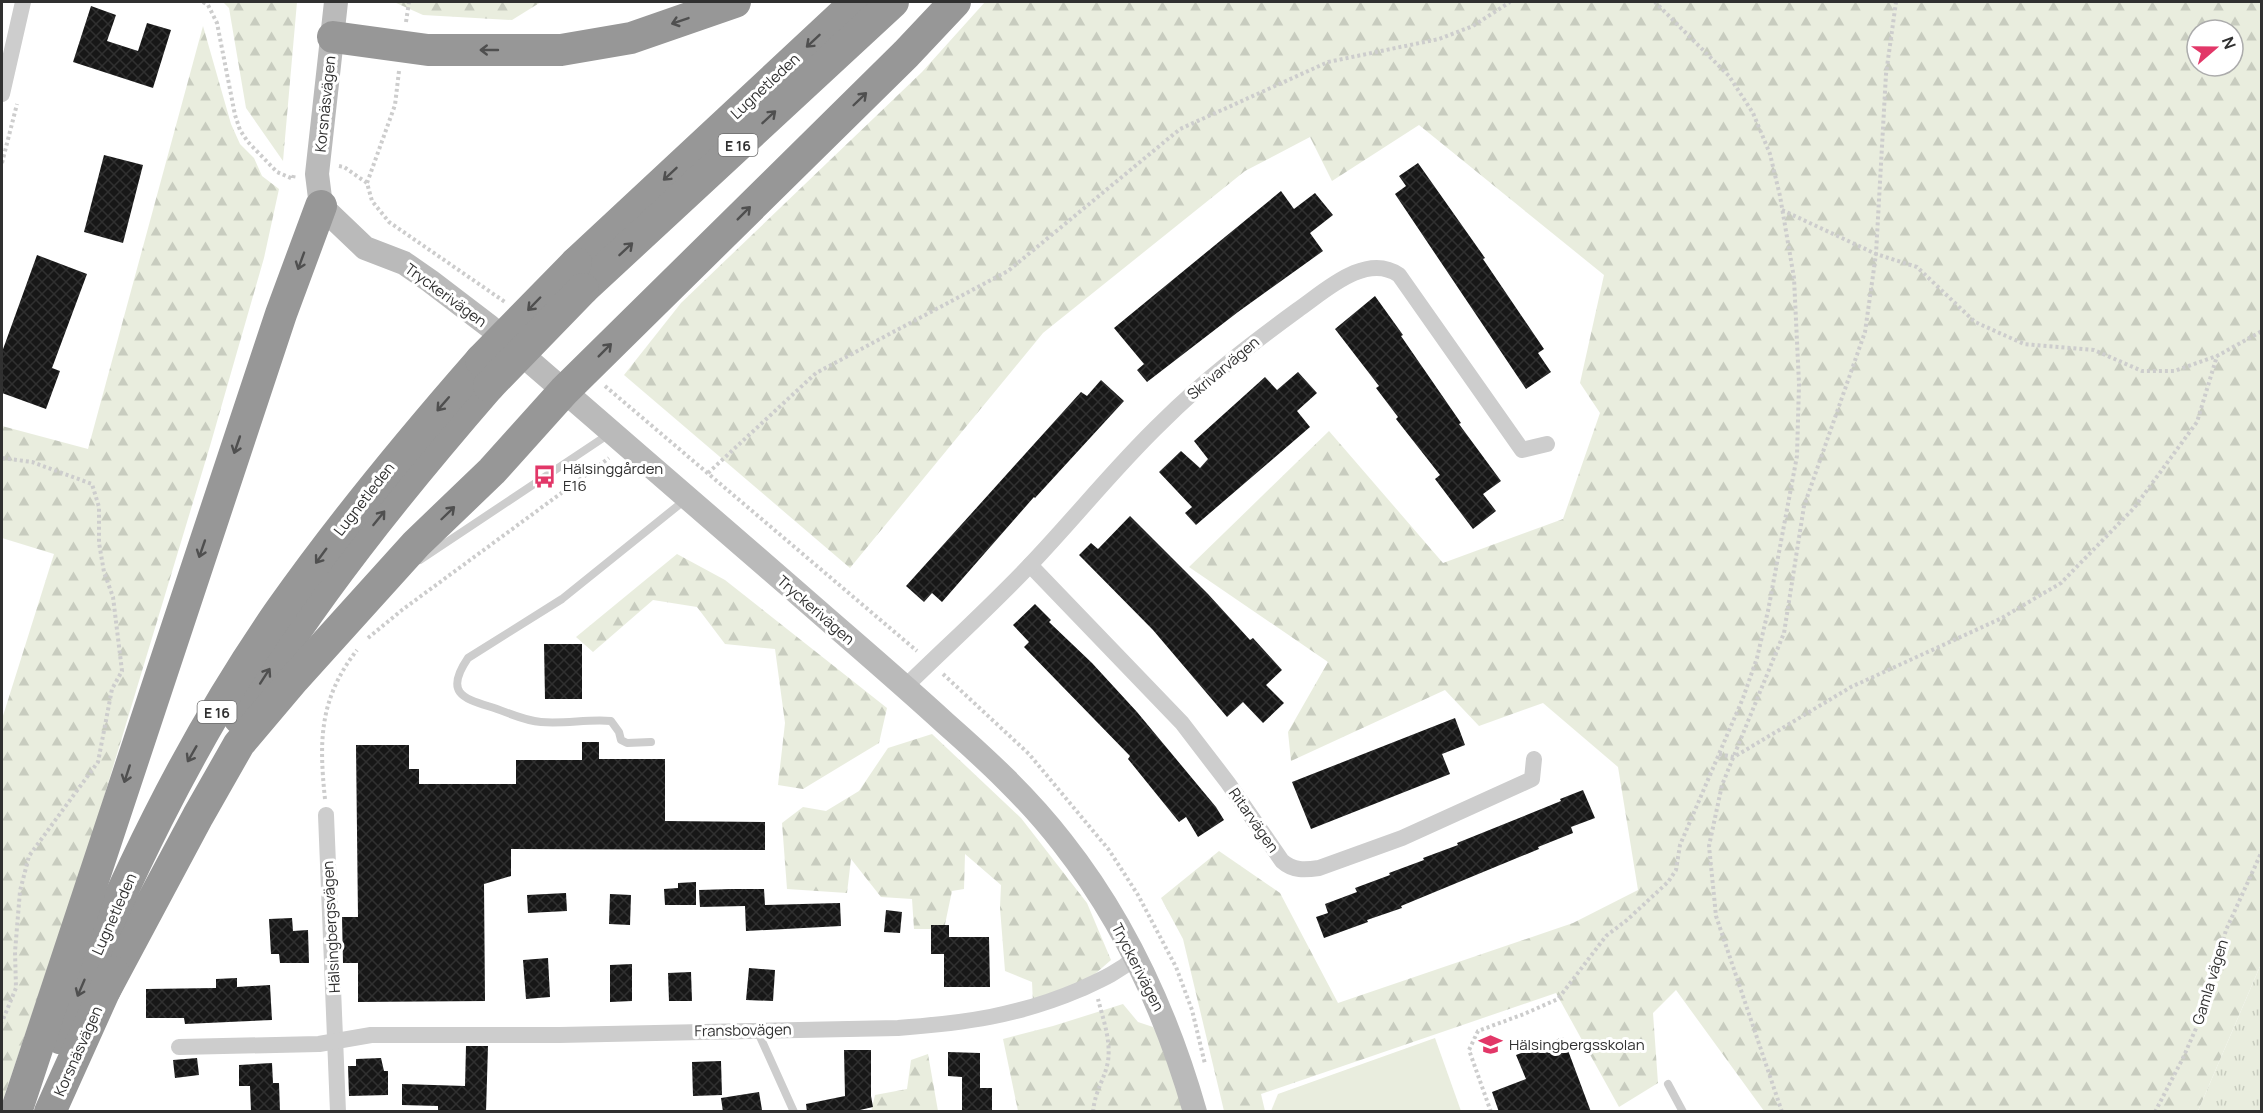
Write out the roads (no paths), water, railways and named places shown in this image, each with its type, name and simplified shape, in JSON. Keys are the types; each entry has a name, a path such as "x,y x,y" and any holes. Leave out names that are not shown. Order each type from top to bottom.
{"highway":[{"path":"333,37 428,50 561,50 631,38 735,2"},
{"name":"Lugnetleden","path":"31,1112 120,897 160,812 205,731 280,612 333,538 417,433 485,373 856,2"},
{"name":"Lugnetleden","path":"580,276 893,2"},
{"name":"E 16","path":"105,990 192,826 239,744 416,544 492,471 564,391 906,54 955,2"},
{"path":"16,1112 277,325 321,206"},
{"name":"Lugnetleden","path":"105,990 169,846 221,748 259,685 364,535 436,447 485,373"},
{"name":"Korsnäsvägen","path":"51,1112 105,990"}],"street":[{"path":"2,94 23,2"},
{"name":"Korsnäsvägen","path":"321,206 318,164 336,2"},
{"name":"Tryckerivägen","path":"321,206 365,248 404,263 452,297 564,391 905,687 1020,793 1062,842 1103,900 1136,957 1183,1068 1195,1112"},
{"name":"Skrivarvägen","path":"905,687 1029,565 1128,456 1191,394 1259,339 1335,284 1358,272 1374,267 1390,269 1404,280 1522,450 1547,444"},
{"name":"Ritarvägen","path":"1029,565 1182,723 1228,783 1282,861 1290,867 1305,870 1319,868 1413,833 1532,779 1534,759"},
{"name":"Hälsingbergsvägen","path":"326,815 338,1112"},
{"name":"Fransbovägen","path":"336,1040 371,1035 559,1035 898,1028 953,1024 1003,1016 1058,999 1117,973 1136,957"},
{"path":"179,1047 319,1044 336,1040"}],"lane":[{"path":"373,591 618,438"},
{"path":"651,742 627,743 621,740 619,732 611,721 539,722 515,716 468,701 459,691 457,684 461,669 468,658 562,599 687,498"},
{"path":"757,1030 794,1112"},
{"path":"1668,1084 1683,1112"}],"place":[{"name":"Hälsinggården E16","path":"545,477"},
{"name":"Hälsingbergsskolan","path":"1491,1044"}]}
